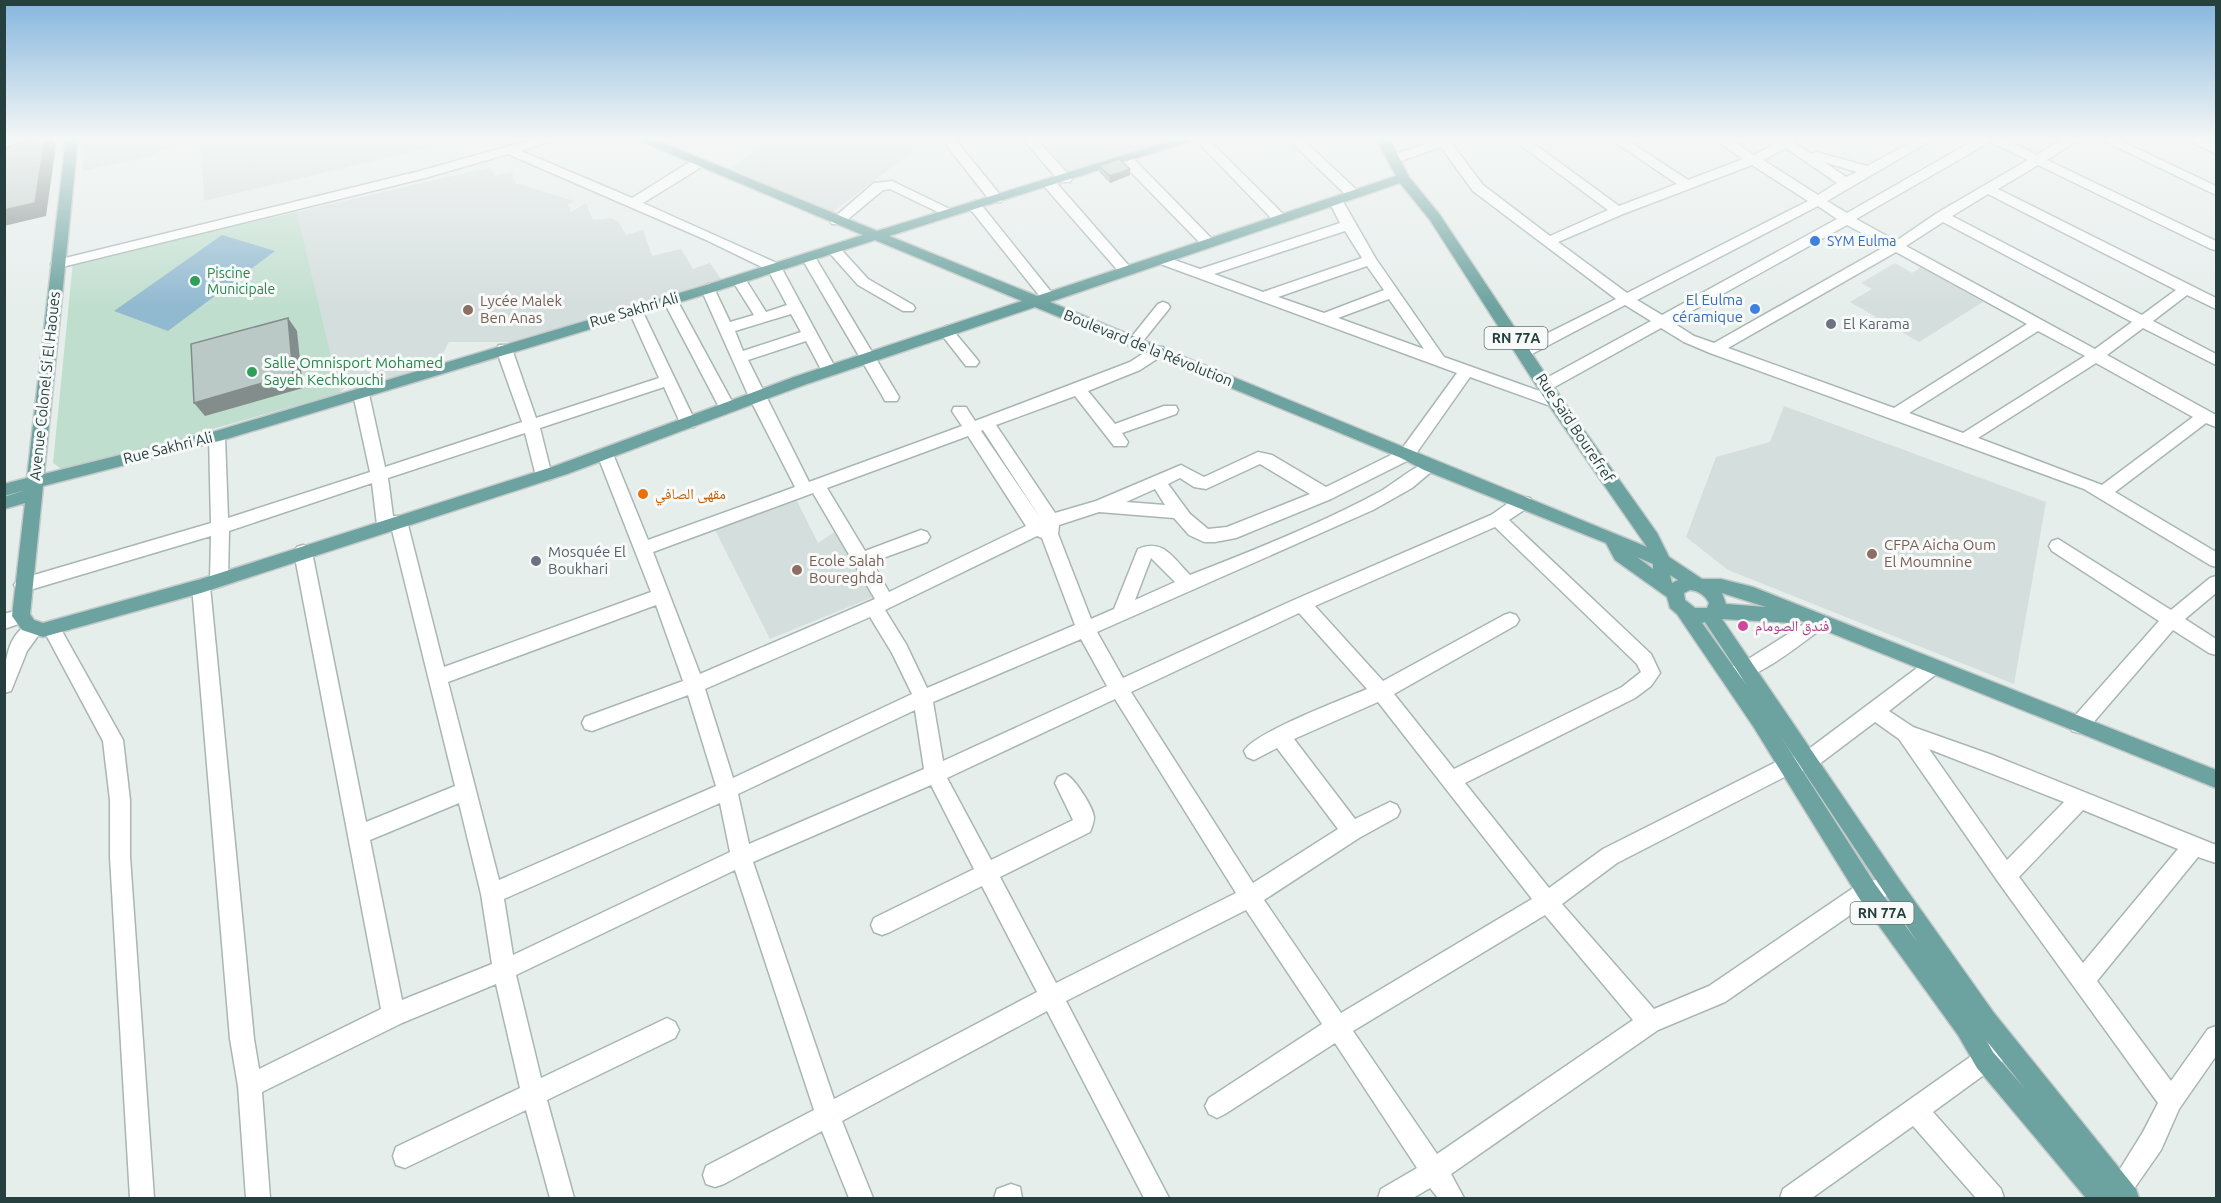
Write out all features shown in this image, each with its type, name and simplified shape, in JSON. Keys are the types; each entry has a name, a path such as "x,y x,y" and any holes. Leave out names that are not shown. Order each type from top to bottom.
{"main road":[{"name":"Avenue Colonel Si El Haoues","path":"28,624 23,585 66,194"},
{"name":"Boulevard de la Révolution","path":"773,194 1042,299 1134,343 1407,454 1430,466 1614,539 1620,546 1642,551 1662,561 1699,585"},
{"name":"Rue Sakhri Ali","path":"34,488 361,394 636,309 708,290 877,234 1012,194"},
{"path":"28,624 210,583 544,476 829,371 1353,194"},
{"name":"Rue Saïd Bourefref","path":"1416,194 1525,351 1556,403 1651,538 1662,561"},
{"path":"4,490 34,488"},
{"path":"4,503 34,488"},
{"path":"1614,539 1620,555 1697,616 1713,613 1810,619"},
{"path":"1662,561 1673,597 1739,672"},
{"path":"1673,597 1675,590 1682,584 1721,585 1739,589 1810,619 2215,777"},
{"path":"1699,585 1716,598 1718,603 1713,613"},
{"path":"1713,613 1739,672 1797,764 1828,789 1891,886 2005,1047 2117,1196"},
{"name":"RN 77A","path":"1797,764 1867,891 1966,1027 1985,1060 2117,1196"}],"street":[{"path":"58,264 342,194"},
{"path":"609,194 709,236 774,267 829,371"},
{"path":"631,204 647,194"},
{"path":"837,221 869,194"},
{"path":"911,194 949,212"},
{"path":"992,194 996,199"},
{"path":"1059,194 1125,270"},
{"path":"1160,194 1208,243"},
{"path":"1255,194 1280,219"},
{"path":"1486,194 1627,300 1689,339 2064,474 2104,492 2217,560"},
{"path":"1595,194 1618,211"},
{"path":"1550,241 1663,194"},
{"path":"1807,194 1848,220 2211,419 2104,492"},
{"path":"1525,351 1829,194"},
{"path":"1546,386 1893,194"},
{"path":"1715,349 1897,246 1979,194"},
{"path":"1998,194 2217,304"},
{"path":"2107,194 2217,246"},
{"path":"1336,201 1370,260 1438,359"},
{"path":"974,205 1042,299"},
{"path":"1942,216 2217,360"},
{"path":"1201,273 1348,225"},
{"path":"832,249 863,282 908,308"},
{"path":"808,257 870,358 891,397"},
{"path":"1160,259 1556,403"},
{"path":"1265,296 1370,260"},
{"path":"739,280 762,317"},
{"path":"1965,439 2096,356 2141,320 2186,289"},
{"path":"708,290 757,397 811,488 862,559 922,698 935,774 1157,1198"},
{"path":"1323,319 1393,292"},
{"path":"670,300 727,407"},
{"path":"724,329 796,307"},
{"path":"1134,343 1163,307"},
{"path":"636,309 688,423"},
{"path":"1896,414 2038,324"},
{"path":"946,331 971,362"},
{"path":"740,357 811,334"},
{"path":"504,349 531,426 544,476"},
{"path":"643,549 1078,389 1135,366 1158,351"},
{"path":"1161,480 1160,484 1178,512 1201,534 1215,536 1230,533 1324,495 1407,454 1466,371"},
{"path":"23,585 220,528 669,380"},
{"path":"1078,389 1116,436 1170,410"},
{"path":"361,394 392,523 439,677 492,894 504,970 533,1093 562,1198"},
{"path":"960,411 978,425 1046,528 1086,630 1118,688 1250,897 1432,1172 1452,1198"},
{"path":"217,436 220,528 210,583 241,1028 250,1086 258,1198"},
{"path":"605,454 662,596 694,685 727,790 741,857 828,1115 861,1198"},
{"path":"592,723 694,685 880,605 1046,528 1181,471 1200,483 1206,483 1258,458 1266,459 1324,495"},
{"path":"492,894 727,790 922,698 1086,630 1184,584 1253,558 1380,500 1408,484 1430,466"},
{"path":"250,1086 394,1015 504,970 741,857 935,774 1302,604 1497,519 1524,502"},
{"path":"1099,506 1178,512"},
{"path":"1450,781 1586,712 1632,692 1646,682 1651,673 1644,659 1497,519"},
{"path":"862,559 921,537"},
{"path":"2058,546 2217,648"},
{"path":"1121,614 1144,554 1151,551 1159,554 1184,580 1184,584"},
{"path":"303,552 394,1015"},
{"path":"2079,725 2172,619 2217,583"},
{"path":"439,677 662,596"},
{"path":"1302,604 1381,692 1547,902 1650,1022"},
{"path":"1739,672 1810,619"},
{"path":"1254,751 1280,736 1381,692 1510,620"},
{"path":"4,685 28,624"},
{"path":"28,624 113,740 120,800 120,856 142,1198"},
{"path":"1216,1106 1337,1028 1547,902 1610,856 1797,764 1932,667"},
{"path":"1873,710 1906,733 1974,756 2217,854"},
{"path":"1906,733 2006,876 2171,1101"},
{"path":"1280,736 1353,831"},
{"path":"882,925 1083,825 1084,816 1065,783"},
{"path":"359,835 467,790"},
{"path":"2006,876 2079,800"},
{"path":"715,1175 1053,996 1250,897 1353,831 1390,811"},
{"path":"2083,980 2194,846"},
{"path":"1390,1198 1432,1172 1650,1022 1717,994 1867,891 1891,886"},
{"path":"405,1156 667,1030"},
{"path":"2117,1196 2152,1141 2171,1101 2217,1037"},
{"path":"1792,1198 2005,1047"},
{"path":"1915,1110 1992,1198"}],"shaded area":[{"path":"204,194 233,194 204,201"},
{"name":"Lycée Malek Ben Anas","path":"374,194 552,194 574,201 567,205 571,208 569,210 571,212 586,203 593,220 612,218 619,222 626,235 643,230 652,256 681,249 693,269 710,263 721,279 511,342 449,342 437,365 363,387 354,385 345,387 340,393 297,212"},
{"path":"784,194 856,194 830,214"},
{"path":"1895,263 1912,273 1921,267 1983,302 1919,342 1850,302 1872,289 1861,283"},
{"name":"CFPA Aicha Oum El Moumnine","path":"1784,406 2046,502 2014,684 1728,570 1686,537 1716,457 1770,442"},
{"name":"Ecole Salah Boureghda","path":"795,497 818,543 839,529 873,597 770,639 714,528"}],"green space":[{"path":"297,212 340,393 71,469 63,470 53,463 73,262"}],"water":[{"name":"Piscine Municipale","path":"222,235 275,251 168,331 114,311"}],"building":[{"path":"4,194 36,194 35,203 4,210"},
{"name":"Salle Omnisport Mohamed Sayeh Kechkouchi","path":"288,318 293,374 194,403 191,344"}],"place":[{"name":"SYM Eulma","path":"1815,241"},
{"name":"Piscine Municipale","path":"195,281"},
{"name":"El Eulma céramique","path":"1755,309"},
{"name":"Lycée Malek Ben Anas","path":"468,310"},
{"name":"El Karama","path":"1831,324"},
{"name":"Salle Omnisport Mohamed Sayeh Kechkouchi","path":"252,372"},
{"name":"مقهى الصافي","path":"643,494"},
{"name":"CFPA Aicha Oum El Moumnine","path":"1872,554"},
{"name":"Mosquée El Boukhari","path":"536,561"},
{"name":"Ecole Salah Boureghda","path":"797,570"},
{"name":"فندق الصومام","path":"1743,626"}]}
